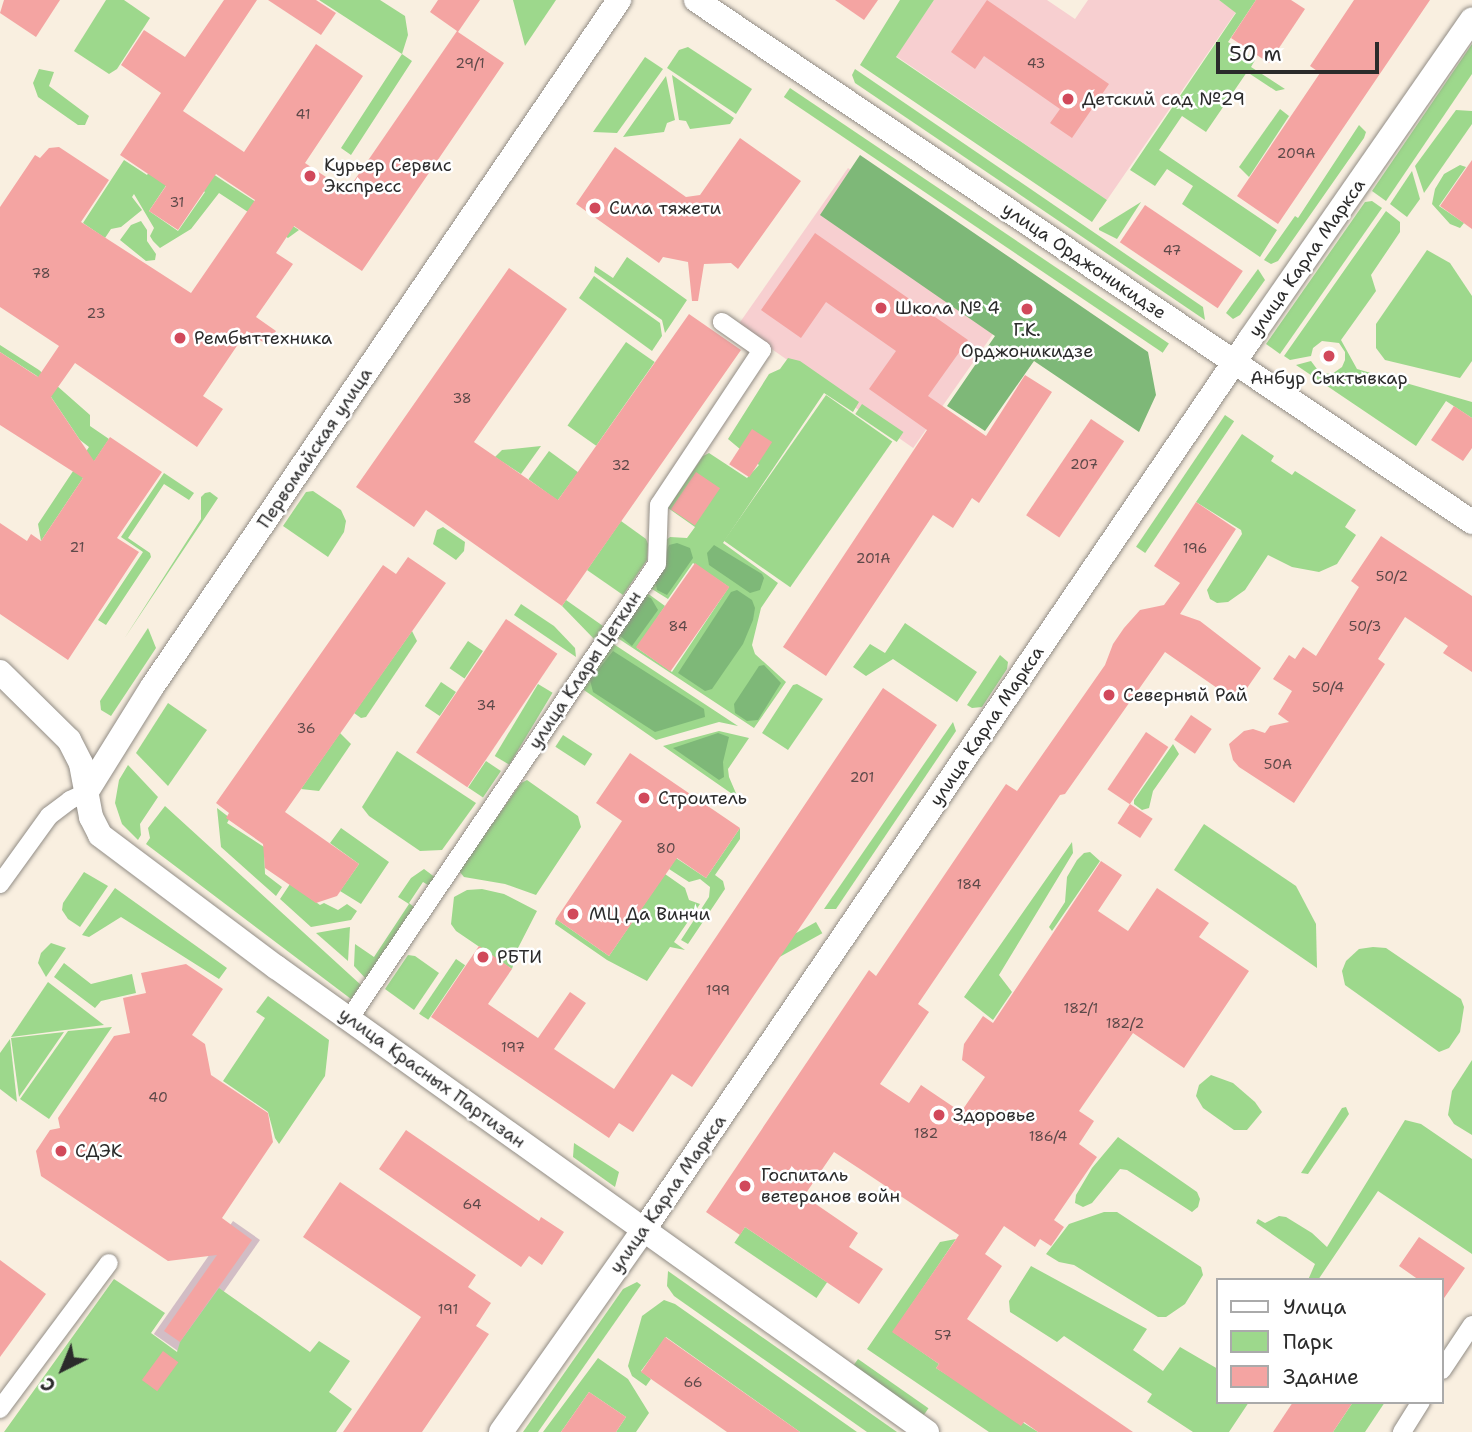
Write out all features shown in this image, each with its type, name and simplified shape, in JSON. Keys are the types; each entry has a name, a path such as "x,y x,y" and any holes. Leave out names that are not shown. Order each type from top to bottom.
{"street":[{"name":"Первомайская улица","path":"0,884 49,816 70,800 86,793 152,687 618,0"},
{"name":"улица Орджоникидзе","path":"696,0 1472,523"},
{"name":"улица Карла Маркса","path":"501,1432 643,1231 1234,363 1472,19"},
{"name":"улица Клары Цеткин","path":"349,1019 657,564 659,505 762,350 722,322"},
{"name":"улица Красных Партизан","path":"0,672 69,740 81,764 91,817 100,835 349,1019 927,1432"},
{"path":"0,1409 109,1263"},
{"path":"1444,1367 1472,1325"},
{"path":"1402,1432 1420,1404"}],"shaded area":[{"name":"Детский сад №29","path":"934,0 1047,0 1075,19 1088,0 1219,0 1236,12 1107,200 896,56"},
{"name":"Школа № 4","path":"848,168 1023,291 913,448 738,325"},
{"path":"233,1221 260,1240 181,1353 154,1334"}],"green space":[{"path":"106,0 124,0 150,18 117,69 109,74 74,51"},
{"path":"319,0 380,0 405,16 408,35 402,54"},
{"path":"513,0 556,0 525,46"},
{"path":"900,0 934,0 896,57 1107,200 1092,222 860,65"},
{"path":"1219,0 1256,0 1228,42 1255,60 1251,67 1285,89 1276,91 1247,72 1206,132 1182,116 1159,150 1277,230 1260,257 1182,204 1193,186 1167,169 1155,186 1130,170 1236,13"},
{"path":"1472,44 1472,74 1386,201 1372,191"},
{"path":"688,47 752,89 736,114 667,68 679,50"},
{"path":"402,54 412,61 351,155 341,148"},
{"path":"645,57 663,69 617,133 593,132"},
{"path":"39,69 54,72 49,86 89,116 85,125 78,125 38,97 33,83"},
{"path":"855,69 1203,307 1205,320 855,83 852,75"},
{"path":"672,75 734,118 730,124 690,129 686,121 679,120"},
{"path":"666,76 675,120 667,123 664,132 623,137"},
{"path":"790,88 1169,344 1163,353 784,97"},
{"path":"1280,109 1289,116 1249,177 1239,167"},
{"path":"1456,110 1472,111 1472,124 1424,193 1415,166"},
{"path":"1359,125 1366,132 1364,138 1278,261 1271,264 1264,260 1295,216 1298,218"},
{"path":"164,141 299,230 288,238 219,193 191,229 160,248 150,236 154,228 134,194 132,197 142,210 121,227 111,229 105,238 83,223 124,160 147,175 160,155","holes":["175,172 205,192 178,231 149,211"]},
{"path":"860,155 1148,352 1156,395 1139,432 1034,361 985,431 947,406 995,336 820,215"},
{"path":"1460,165 1466,167 1439,206 1464,223 1460,228 1450,224 1432,204 1435,189 1444,174"},
{"path":"1412,171 1420,199 1407,217 1390,204"},
{"path":"1372,201 1382,208 1280,354 1266,344 1365,202"},
{"path":"1141,202 1117,239 1099,230 1099,228"},
{"path":"1386,211 1400,222 1400,232 1371,275 1376,291 1341,340 1357,369 1472,402 1472,418 1446,401 1416,446 1296,365 1311,361 1320,373 1332,374 1342,367 1345,360 1345,352 1339,343 1322,341 1313,348 1311,356 1290,360 1284,356"},
{"path":"141,221 147,230 147,241 156,254 155,260 146,261 120,240 131,225"},
{"path":"1427,250 1450,263 1472,296 1472,361 1460,378 1385,360 1376,348 1376,324"},
{"path":"627,257 687,300 665,333 662,320 594,272 595,266 613,278"},
{"path":"1258,269 1265,280 1240,315 1233,319 1226,313"},
{"path":"594,276 660,323 662,336 652,351 579,298"},
{"path":"626,342 655,362 596,446 567,426"},
{"path":"0,345 39,370 90,415 90,426 109,439 41,541 38,524 89,447 80,440 37,376 0,352"},
{"path":"788,358 800,361 859,402 853,412 824,393 723,543 778,583 761,608 752,645 755,654 786,682 754,728 613,635 643,590 665,606 637,648 672,672 729,587 693,563 668,599 647,586 666,540 670,537 687,538 695,527 668,508 703,456 709,453 747,478 759,465 728,439 769,374 780,369"},
{"path":"826,395 892,441 790,587 724,541"},
{"path":"862,404 903,432 897,442 855,414"},
{"path":"1225,415 1234,421 1145,553 1136,547"},
{"path":"1242,434 1274,456 1271,461 1292,475 1295,471 1356,510 1345,527 1356,535 1337,564 1319,572 1292,567 1268,555 1245,590 1228,602 1217,603 1210,599 1207,590 1242,534 1241,530 1196,502"},
{"path":"541,446 521,474 495,457 502,450"},
{"path":"549,451 578,472 558,500 528,479"},
{"path":"164,473 194,493 189,500 164,484 128,538 150,553 151,557 106,625 98,620 143,552 121,537"},
{"path":"313,491 341,510 346,521 344,532 328,557 283,526 306,492"},
{"path":"210,492 218,498 124,639 201,519 201,497"},
{"path":"621,521 646,539 648,544 647,560 623,595 587,570"},
{"path":"443,527 465,542 464,551 456,560 433,544 437,530"},
{"path":"677,543 690,548 693,558 667,595 657,590 655,580 669,545"},
{"path":"714,545 762,574 764,578 760,590 750,593 709,565 707,553"},
{"path":"737,590 752,600 755,608 753,620 743,644 712,689 705,691 678,673 731,592"},
{"path":"642,595 651,598 658,610 632,646 619,635"},
{"path":"566,600 603,626 595,640 562,606"},
{"path":"521,604 554,626 575,648 576,657 514,615"},
{"path":"905,623 977,672 957,702 893,659 866,676 853,667 870,644 885,653"},
{"path":"148,628 156,648 111,716 101,710 100,701"},
{"path":"412,631 417,641 366,717 361,718 354,713"},
{"path":"468,641 483,651 464,678 450,668"},
{"path":"612,643 738,726 719,722 656,740 581,688"},
{"path":"613,651 704,709 705,717 655,732 593,692 590,680"},
{"path":"1000,655 1008,662 1007,669 982,707 972,708 967,705"},
{"path":"764,665 781,683 758,720 747,721 735,713 734,704 759,666"},
{"path":"441,682 456,692 440,716 425,706"},
{"path":"538,684 553,693 509,765 495,756"},
{"path":"797,684 823,699 788,750 762,733 793,685"},
{"path":"168,703 207,730 168,786 136,753"},
{"path":"953,722 956,731 836,909 824,909"},
{"path":"719,731 749,738 728,769 738,798 663,746"},
{"path":"340,733 351,744 319,791 301,789"},
{"path":"718,733 729,737 723,762 724,777 719,780 673,748"},
{"path":"563,735 592,754 585,766 555,747"},
{"path":"1173,744 1179,754 1153,791 1149,808 1142,810 1134,804 1134,800"},
{"path":"397,751 476,803 442,850 420,851 369,816 362,807"},
{"path":"486,761 501,771 483,798 468,788"},
{"path":"128,765 158,797 140,824 141,835 138,840 122,824 115,803 119,780"},
{"path":"527,780 578,816 581,827 536,895 505,884 464,877 459,871 521,783"},
{"path":"165,806 361,985 351,999 146,844 150,838 148,828"},
{"path":"217,808 230,818 227,823 264,847 265,874 282,887 276,896 221,847"},
{"path":"1204,824 1296,886 1316,924 1317,968 1174,870"},
{"path":"341,828 389,862 361,904 340,891 359,864 330,843"},
{"path":"740,828 740,839 715,875 723,881 725,889 688,944 681,940 709,897 710,887 700,879 689,882 669,869 676,858 706,878"},
{"path":"1072,842 1073,853 999,975 1012,992 993,1020 964,997"},
{"path":"1090,852 1100,861 1052,931 1049,927 1065,902 1067,877 1077,860 1084,853"},
{"path":"424,869 436,878 433,888 423,882 409,903 414,907 367,980 354,966 355,944 374,957 409,904 398,897 411,878"},
{"path":"84,872 108,886 80,927 68,919 62,910 63,903"},
{"path":"665,874 685,888 689,900 700,904 674,942 685,950 670,947 647,981 607,960 555,924 556,919 609,956"},
{"path":"290,884 320,905 324,903 338,910 347,904 357,911 351,920 311,927 280,899"},
{"path":"115,888 227,968 219,979 121,917 89,937 82,935"},
{"path":"482,889 504,894 537,911 518,948 512,969 456,931 451,924 454,897 467,890"},
{"path":"816,922 822,933 745,976 739,965"},
{"path":"350,927 348,961 316,933"},
{"path":"51,943 66,948 46,977 38,963 41,953"},
{"path":"1386,948 1461,999 1464,1007 1460,1032 1449,1048 1439,1052 1345,985 1342,971 1346,961 1359,949"},
{"path":"408,955 415,956 439,973 414,1010 385,989"},
{"path":"456,959 465,965 428,1020 419,1014"},
{"path":"64,963 91,984 132,974 136,993 101,1001 95,1008 54,977"},
{"path":"48,982 104,1025 11,1037"},
{"path":"268,996 329,1040 325,1076 279,1144 268,1112 223,1081 265,1018 256,1012"},
{"path":"112,1027 49,1119 20,1099 68,1031"},
{"path":"64,1032 19,1097 11,1038"},
{"path":"10,1039 17,1102 0,1089 0,1053"},
{"path":"1472,1060 1472,1135 1454,1124 1448,1115 1452,1091"},
{"path":"1211,1075 1233,1083 1255,1102 1262,1112 1247,1130 1234,1130 1203,1108 1196,1096 1199,1085"},
{"path":"1346,1107 1349,1114 1308,1174 1301,1173 1342,1108"},
{"path":"1405,1120 1421,1124 1472,1159 1472,1254 1378,1191 1319,1278 1309,1278 1315,1264 1256,1223 1258,1219 1265,1223 1279,1216 1286,1217 1312,1233 1327,1247"},
{"path":"1118,1137 1197,1192 1200,1199 1198,1207 1192,1212 1127,1170 1120,1169 1092,1203 1083,1207 1075,1203 1076,1195 1092,1168"},
{"path":"574,1143 619,1172 615,1187 573,1157"},
{"path":"1104,1212 1117,1212 1201,1267 1203,1275 1185,1304 1166,1317 1158,1317 1074,1265 1059,1262 1046,1254 1069,1224"},
{"path":"745,1227 827,1282 816,1298 734,1243"},
{"path":"956,1239 893,1332 939,1364 936,1368 1038,1432 989,1432 867,1349 940,1242"},
{"path":"1031,1266 1147,1329 1133,1350 1163,1371 1180,1347 1216,1368 1216,1404 1248,1404 1229,1432 1193,1432 1147,1402 1152,1394 1064,1336 1057,1342 1010,1312 1009,1301"},
{"path":"668,1271 897,1432 867,1432 674,1296 667,1286"},
{"path":"114,1279 165,1313 151,1333 177,1352 180,1342 219,1288 310,1352 319,1341 350,1361 329,1392 352,1409 336,1432 4,1432"},
{"path":"637,1282 641,1285 538,1432 523,1432 623,1289"},
{"path":"664,1300 675,1304 857,1432 800,1432 666,1337 641,1371 651,1379 646,1386 632,1376 628,1366 642,1316"},
{"path":"598,1358 628,1379 649,1413 636,1432 616,1432 626,1417 589,1392 561,1432 543,1432"},
{"path":"858,1359 928,1408 923,1416 853,1366"},
{"path":"1352,1404 1384,1404 1365,1432 1333,1432"}],"building":[{"path":"4,0 60,0 36,37 0,13"},
{"path":"224,0 257,0 183,111 244,152 316,44 363,76 305,163 347,191 457,31 430,12 438,0 480,0 458,32 504,63 362,271 294,226 276,253 293,264 256,317 276,331 267,345 247,331 203,396 223,409 197,447 75,363 51,397 94,461 110,437 162,472 117,538 139,552 68,660 0,614 0,523 27,541 31,534 41,541 83,478 0,425 0,352 38,377 59,346 0,307 0,207 35,155 40,158 49,148 59,147 109,180 81,222 191,293 255,200 216,174 178,230 149,211 166,186 120,155 161,93 121,65 144,30 185,57"},
{"path":"268,0 316,0 336,13 321,35"},
{"path":"835,0 878,0 864,20"},
{"path":"987,0 1109,84 1072,138 1050,123 1060,109 984,56 975,69 951,52"},
{"path":"1256,0 1291,0 1305,9 1269,63 1231,38"},
{"path":"1354,0 1430,0 1278,224 1237,196 1320,73 1310,66"},
{"path":"740,138 801,181 738,269 731,263 704,264 698,301 692,301 688,262 663,257 659,263 576,204 615,147 686,197 700,195"},
{"path":"1472,160 1472,229 1440,206"},
{"path":"1145,205 1243,271 1218,308 1120,242"},
{"path":"815,233 968,340 928,396 986,436 1025,375 1052,392 979,503 972,498 953,528 933,515 826,676 783,647 927,430 869,389 896,351 826,302 801,338 761,310"},
{"path":"509,268 567,309 474,442 558,500 689,314 741,350 562,606 426,510 414,527 356,487"},
{"path":"1454,406 1472,418 1472,448 1463,461 1431,440"},
{"path":"1091,419 1124,441 1059,538 1026,515"},
{"path":"752,429 772,442 749,477 729,464"},
{"path":"696,472 720,488 695,526 671,509"},
{"path":"1196,502 1236,529 1180,614 1200,621 1261,668 1245,691 1241,688 1233,699 1165,652 1065,794 1060,795 918,1004 929,1012 880,1084 909,1103 921,1085 961,1112 985,1077 962,1060 964,1044 983,1016 993,1023 1101,861 1122,875 1098,911 1128,931 1157,888 1209,923 1199,937 1249,971 1184,1068 1133,1033 1079,1111 1094,1121 1079,1144 1097,1157 1054,1220 1064,1227 1051,1246 1040,1239 1035,1247 1004,1226 985,1254 1002,1266 967,1319 1133,1432 1038,1432 1024,1422 1021,1426 936,1368 939,1364 892,1332 959,1235 863,1171 834,1152 804,1196 858,1233 849,1247 883,1269 859,1304 745,1227 740,1235 706,1212 869,970 876,976 1006,784 1017,791 1105,665 1113,644 1124,628 1140,610 1164,605 1180,583 1154,566"},
{"path":"1381,536 1472,596 1472,672 1443,653 1448,646 1405,617 1378,659 1385,664 1294,803 1239,767 1233,760 1229,744 1244,731 1253,729 1265,733 1270,726 1289,722 1278,714 1292,691 1273,679 1289,655 1295,659 1303,647 1316,656 1359,587 1351,581"},
{"path":"408,557 446,583 285,812 359,864 337,896 316,903 265,868 263,844 226,818 229,813 216,803 383,565 396,574"},
{"path":"695,563 729,587 670,671 636,647"},
{"path":"506,619 557,654 467,787 416,752"},
{"path":"883,688 937,725 692,1087 672,1074 633,1132 619,1123 609,1138 431,1017 479,946 512,969 488,1004 538,1038 570,992 586,1003 554,1049 614,1089"},
{"path":"1191,715 1212,729 1195,754 1174,740"},
{"path":"1146,732 1168,747 1130,804 1107,789"},
{"path":"630,753 740,828 706,878 677,858 609,956 556,919 622,821 596,803"},
{"path":"1130,804 1153,819 1140,838 1117,823"},
{"path":"186,964 223,989 192,1035 205,1044 211,1075 268,1113 273,1142 222,1218 252,1240 180,1342 164,1331 217,1255 168,1261 41,1176 36,1151 50,1130 60,1128 58,1118 114,1036 130,1033 123,998 146,993 141,973"},
{"path":"406,1130 539,1221 541,1217 564,1232 542,1265 529,1256 521,1267 379,1169"},
{"path":"340,1182 476,1275 468,1287 491,1303 476,1326 489,1334 422,1432 343,1432 421,1317 303,1237"},
{"path":"1419,1237 1465,1268 1444,1298 1444,1278 1416,1278 1399,1266"},
{"path":"0,1260 46,1294 0,1357"},
{"path":"665,1337 800,1432 727,1432 641,1372"},
{"path":"163,1351 178,1362 157,1391 142,1380"},
{"path":"589,1392 626,1417 616,1432 561,1432"},
{"path":"1292,1404 1352,1404 1333,1432 1273,1432"}],"place":[{"name":"Детский сад №29","path":"1068,99"},
{"name":"Курьер Сервис Экспресс","path":"310,176"},
{"name":"Сила тяжети","path":"595,208"},
{"name":"Школа № 4","path":"881,308"},
{"name":"Г.К. Орджоникидзе","path":"1027,309"},
{"name":"Рембыттехника","path":"180,338"},
{"name":"Анбур Сыктывкар","path":"1329,356"},
{"name":"Северный Рай","path":"1109,695"},
{"name":"Строитель","path":"644,798"},
{"name":"МЦ Да Винчи","path":"573,914"},
{"name":"РБТИ","path":"483,957"},
{"name":"Здоровье","path":"939,1115"},
{"name":"СДЭК","path":"61,1151"},
{"name":"Госпиталь ветеранов войн","path":"745,1186"}]}
